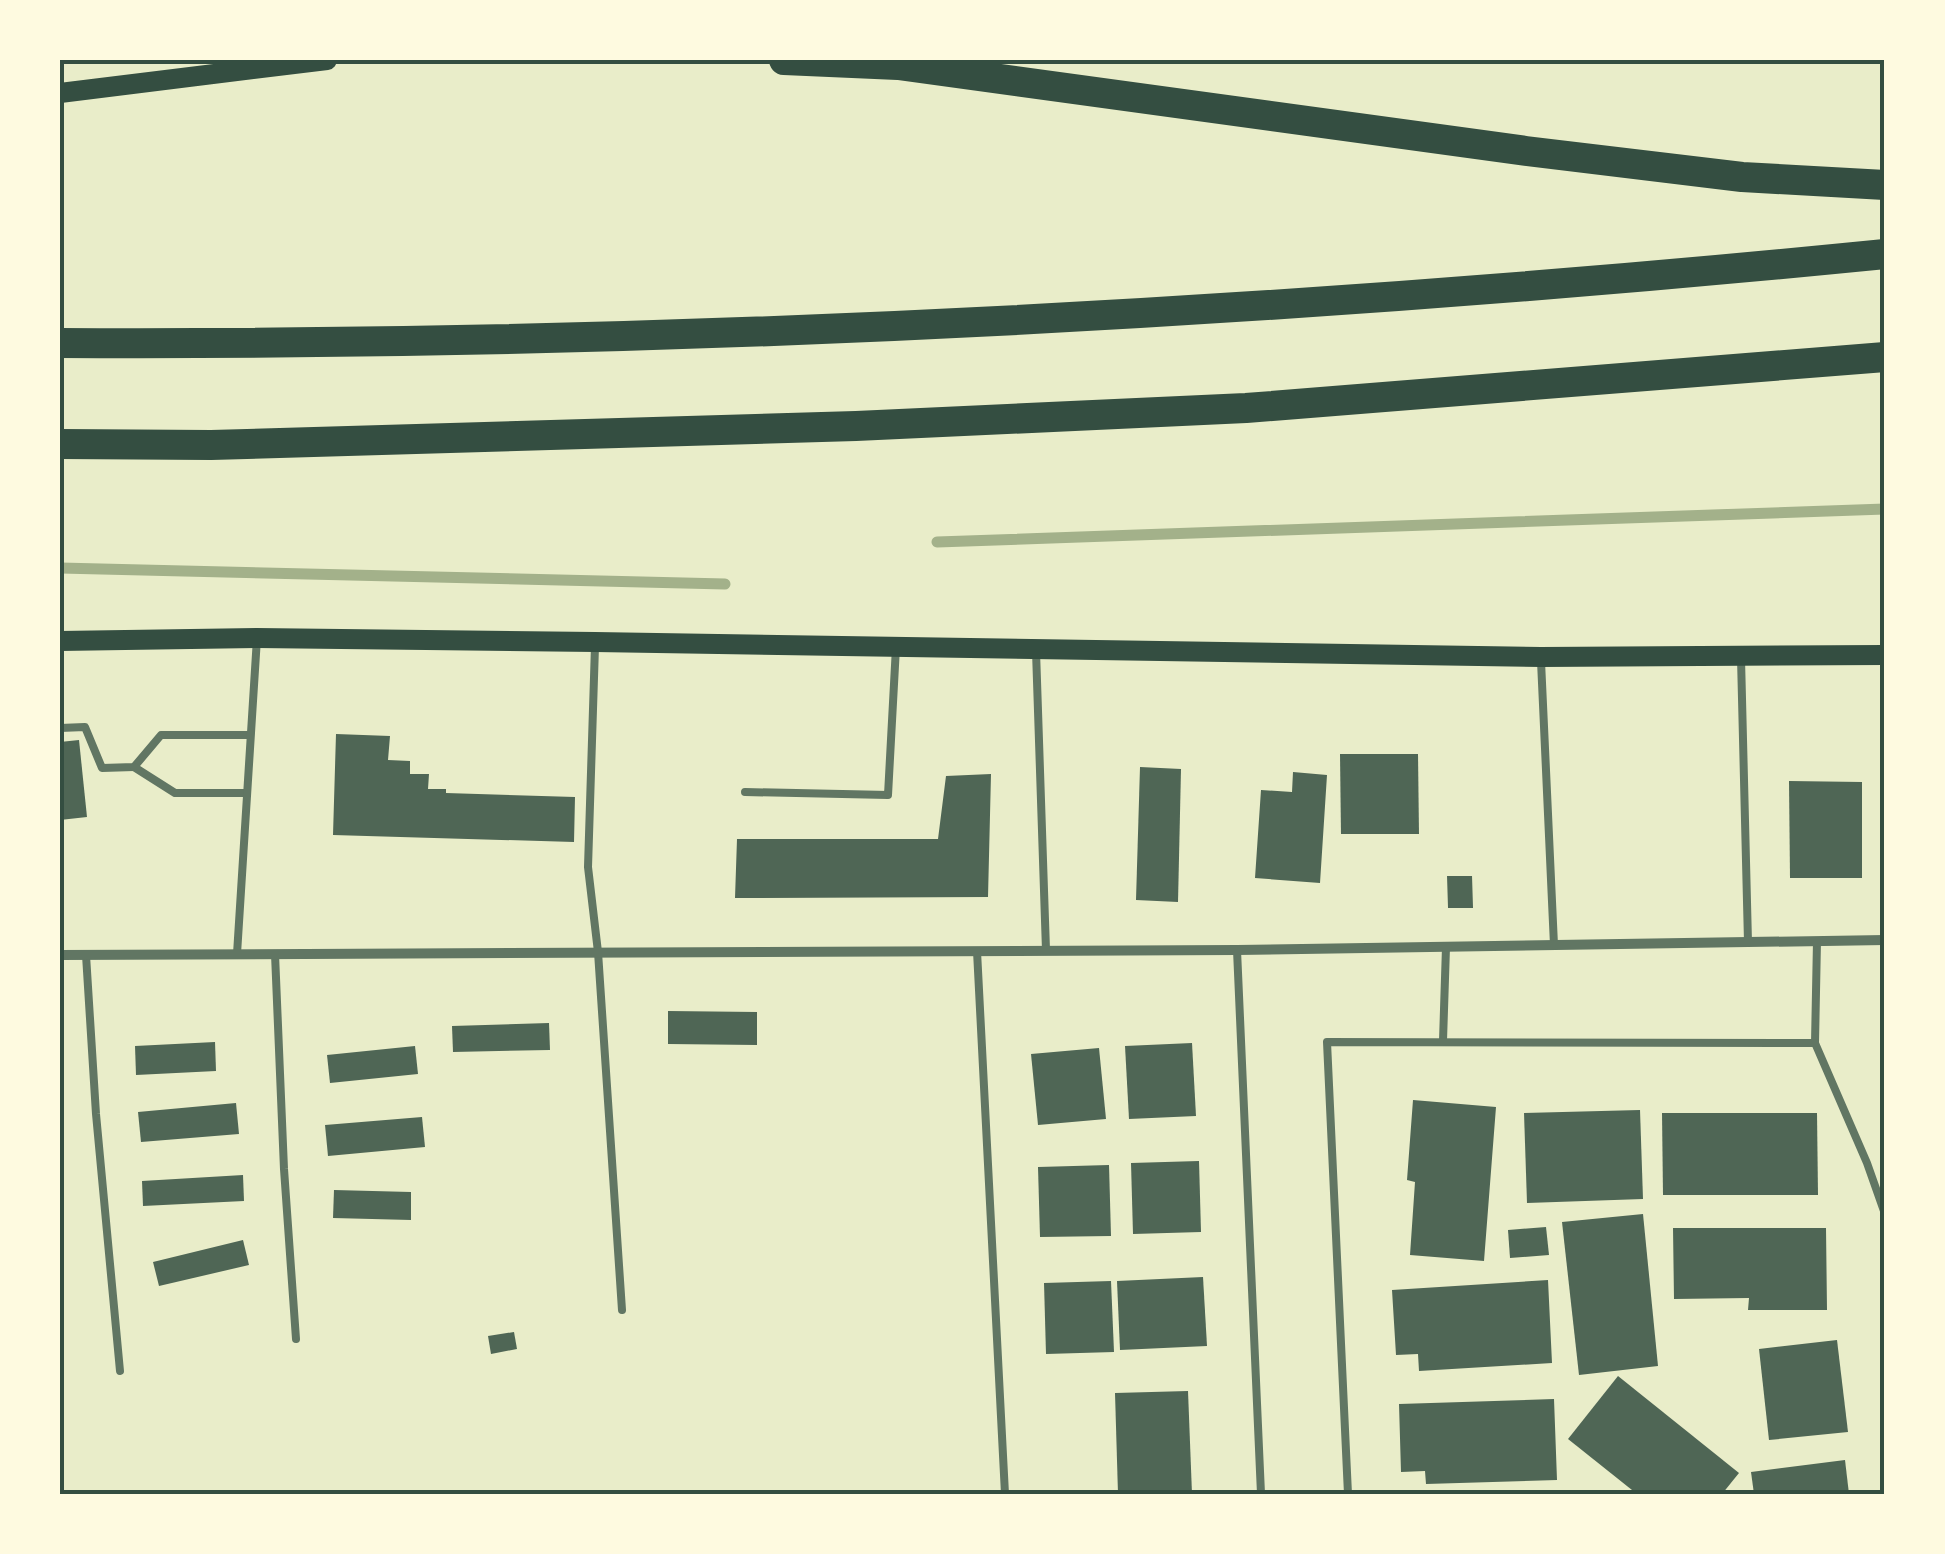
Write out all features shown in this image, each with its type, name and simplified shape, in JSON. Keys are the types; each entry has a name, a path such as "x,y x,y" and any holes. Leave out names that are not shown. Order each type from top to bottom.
{"highway":[{"path":"784,60 917,68 1742,177 1885,185"},
{"path":"60,343 633,335 1180,311 1478,291 1885,254"},
{"path":"60,444 211,445 856,426 1246,408 1885,356"}],"main road":[{"path":"60,94 326,60"},
{"path":"60,641 257,638 1036,646 1541,657 1885,655"}],"street":[{"path":"60,955 1237,950 1885,940"}],"lane":[{"path":"237,954 257,638"},
{"path":"595,642 588,867 598,952 622,1310"},
{"path":"1036,646 1046,950"},
{"path":"745,792 888,795 896,647"},
{"path":"1541,657 1554,945"},
{"path":"1741,658 1748,942"},
{"path":"60,728 85,726 102,768 134,767 175,793 246,793"},
{"path":"134,767 161,735 250,735"},
{"path":"1816,941 1816,1044 1868,1163 1885,1214"},
{"path":"1443,1041 1446,947"},
{"path":"1237,950 1260,1494"},
{"path":"976,951 1006,1494"},
{"path":"275,954 296,1339"},
{"path":"86,955 120,1370"},
{"path":"1348,1494 1327,1042 1816,1044"}],"building":[{"path":"336,734 390,736 388,760 410,761 410,774 429,774 428,789 446,789 446,793 575,797 574,842 333,835"},
{"path":"79,740 87,817 60,820 60,742"},
{"path":"1340,754 1418,754 1419,834 1341,834"},
{"path":"1140,767 1181,769 1178,902 1136,900"},
{"path":"1293,772 1327,775 1320,883 1255,878 1261,790 1292,792"},
{"path":"991,774 988,897 735,898 737,839 938,839 946,776"},
{"path":"1789,781 1862,782 1862,878 1790,878"},
{"path":"1447,876 1472,876 1473,908 1448,908"},
{"path":"668,1011 757,1012 757,1045 668,1044"},
{"path":"549,1023 550,1050 453,1052 452,1026"},
{"path":"215,1042 216,1071 136,1075 135,1046"},
{"path":"1192,1043 1196,1116 1129,1119 1125,1046"},
{"path":"415,1046 418,1074 330,1083 327,1055"},
{"path":"1099,1048 1106,1119 1038,1125 1031,1054"},
{"path":"1413,1100 1496,1107 1484,1261 1410,1255 1415,1182 1407,1180"},
{"path":"236,1103 239,1134 141,1142 138,1112"},
{"path":"1640,1110 1643,1199 1527,1203 1524,1113"},
{"path":"1662,1113 1817,1113 1818,1195 1663,1195"},
{"path":"422,1117 425,1147 328,1156 325,1125"},
{"path":"1199,1161 1201,1232 1133,1234 1131,1163"},
{"path":"1109,1165 1111,1236 1040,1237 1038,1167"},
{"path":"243,1175 244,1201 143,1206 142,1181"},
{"path":"334,1190 411,1192 411,1220 333,1218"},
{"path":"1643,1214 1658,1366 1579,1375 1562,1222"},
{"path":"1546,1227 1549,1255 1510,1258 1508,1230"},
{"path":"1673,1228 1826,1228 1827,1310 1748,1310 1749,1298 1674,1299"},
{"path":"243,1240 249,1265 159,1286 153,1262"},
{"path":"1203,1277 1207,1346 1120,1350 1117,1281"},
{"path":"1548,1280 1552,1363 1419,1371 1418,1354 1396,1355 1392,1290"},
{"path":"1111,1281 1114,1352 1046,1354 1044,1283"},
{"path":"514,1332 517,1349 491,1354 488,1336"},
{"path":"1837,1340 1848,1432 1769,1440 1759,1349"},
{"path":"1618,1376 1739,1473 1722,1494 1637,1494 1568,1439"},
{"path":"1188,1391 1192,1494 1118,1494 1115,1393"},
{"path":"1554,1399 1557,1480 1426,1484 1425,1471 1401,1472 1399,1404"},
{"path":"1845,1460 1849,1494 1754,1494 1751,1472"}],"waterway":[{"path":"937,542 1885,509"},
{"path":"60,568 725,584"}]}
